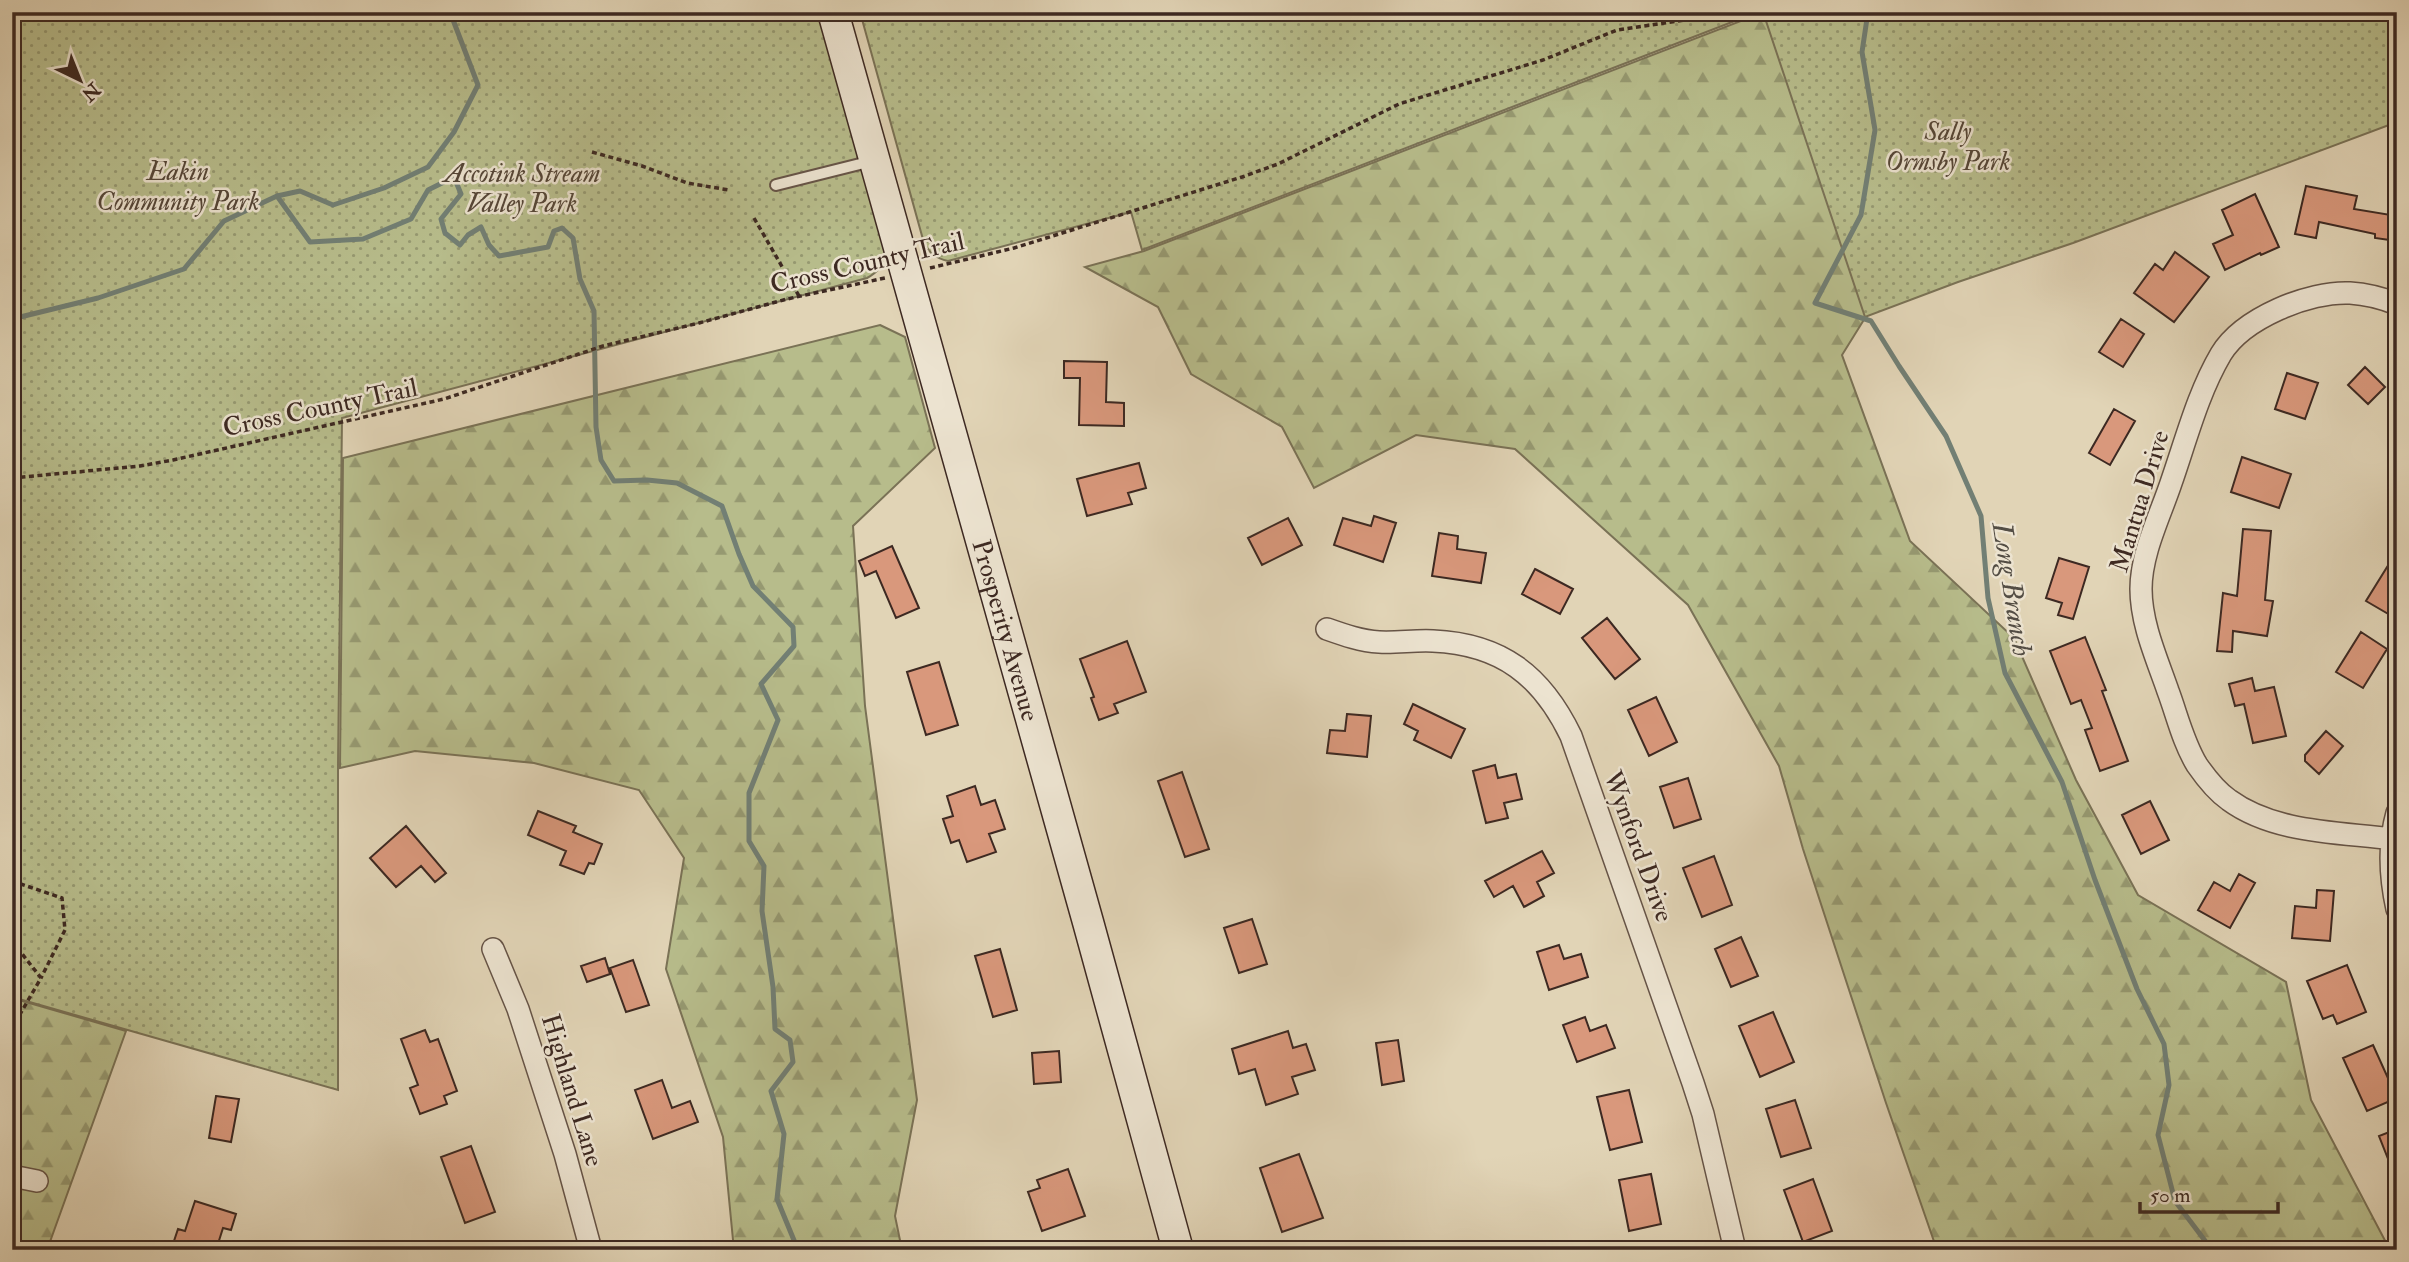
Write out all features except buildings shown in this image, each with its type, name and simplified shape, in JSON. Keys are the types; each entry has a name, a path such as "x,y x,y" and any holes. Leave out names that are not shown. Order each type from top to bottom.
{"main road":[{"name":"Prosperity Avenue","path":"833,12 1178,1250"}],"street":[{"name":"Mantua Drive","path":"2392,839 2271,821 2248,812 2227,799 2196,763 2184,737 2143,613 2141,589 2144,564 2189,431 2206,385 2229,344 2256,321 2322,295 2352,293 2397,303"},
{"name":"Wynford Drive","path":"1327,629 1352,638 1377,642 1430,640 1459,643 1486,650 1531,677 1558,709 1571,736 1693,1083 1703,1114 1735,1250"},
{"path":"2397,813 2390,866 2397,909"},
{"name":"Highland Lane","path":"493,949 518,1009 565,1154 591,1250"},
{"path":"12,1176 37,1181"}],"lane":[{"path":"776,185 873,161"}],"path":[{"name":"Cross County Trail","path":"12,478 140,466 173,460 444,399 603,346 799,296 1014,248 1278,164 1399,104 1542,60 1617,30 1691,19 1709,12"},
{"path":"592,152 642,166 687,183 729,190"},
{"path":"754,218 799,296"},
{"path":"12,881 62,898 65,930 12,1028"},
{"path":"12,941 41,978"}],"green space":[{"name":"Eakin Community Park","path":"12,12 818,12 886,253 882,265 874,273 867,278 342,418 338,1090 12,997"},
{"path":"860,12 1758,12 1142,250 1131,212 948,261 934,255 924,243"},
{"name":"Sally Ormsby Park","path":"1763,12 2397,12 2397,122 2073,243 1865,317"},
{"path":"1764,12 1867,319 1865,318 1842,355 1910,541 2014,638 2076,780 2138,895 2286,982 2311,1100 2390,1250 1937,1250 1803,849 1779,766 1688,605 1515,449 1416,435 1314,488 1282,427 1191,374 1158,307 1085,267 1144,251"},
{"path":"880,325 905,337 935,448 853,526 865,706 917,1100 895,1216 902,1250 734,1250 723,1137 666,969 684,858 639,790 534,763 415,751 340,768 343,458"},
{"path":"12,998 126,1031 47,1250 21,1250 12,1247"}],"waterway":[{"path":"12,319 98,298 184,269 224,221 277,196 300,191 333,205 384,188 428,167 454,132 478,85 450,12"},
{"name":"Long Branch","path":"1868,12 1862,52 1875,130 1861,215 1815,303 1871,321 1946,436 1981,516 1988,598 2005,673 2062,782 2095,880 2137,989 2164,1044 2169,1085 2158,1135 2175,1201 2212,1250"},
{"path":"277,196 310,242 363,239 411,219 428,190 454,177 461,194 441,219 445,233 460,245 468,235 481,227 489,245 499,256 548,247 554,231 562,228 573,238 580,279 594,311 596,427 601,460 614,481 677,483 722,506 753,586 793,627 794,646 761,684 778,720 749,793 749,841 764,866 762,911 773,987 775,1029 790,1040 793,1062 771,1091 784,1134 777,1199 798,1250"}],"park label":[{"name":"Accotink Stream Valley Park","path":"522,188"}]}
